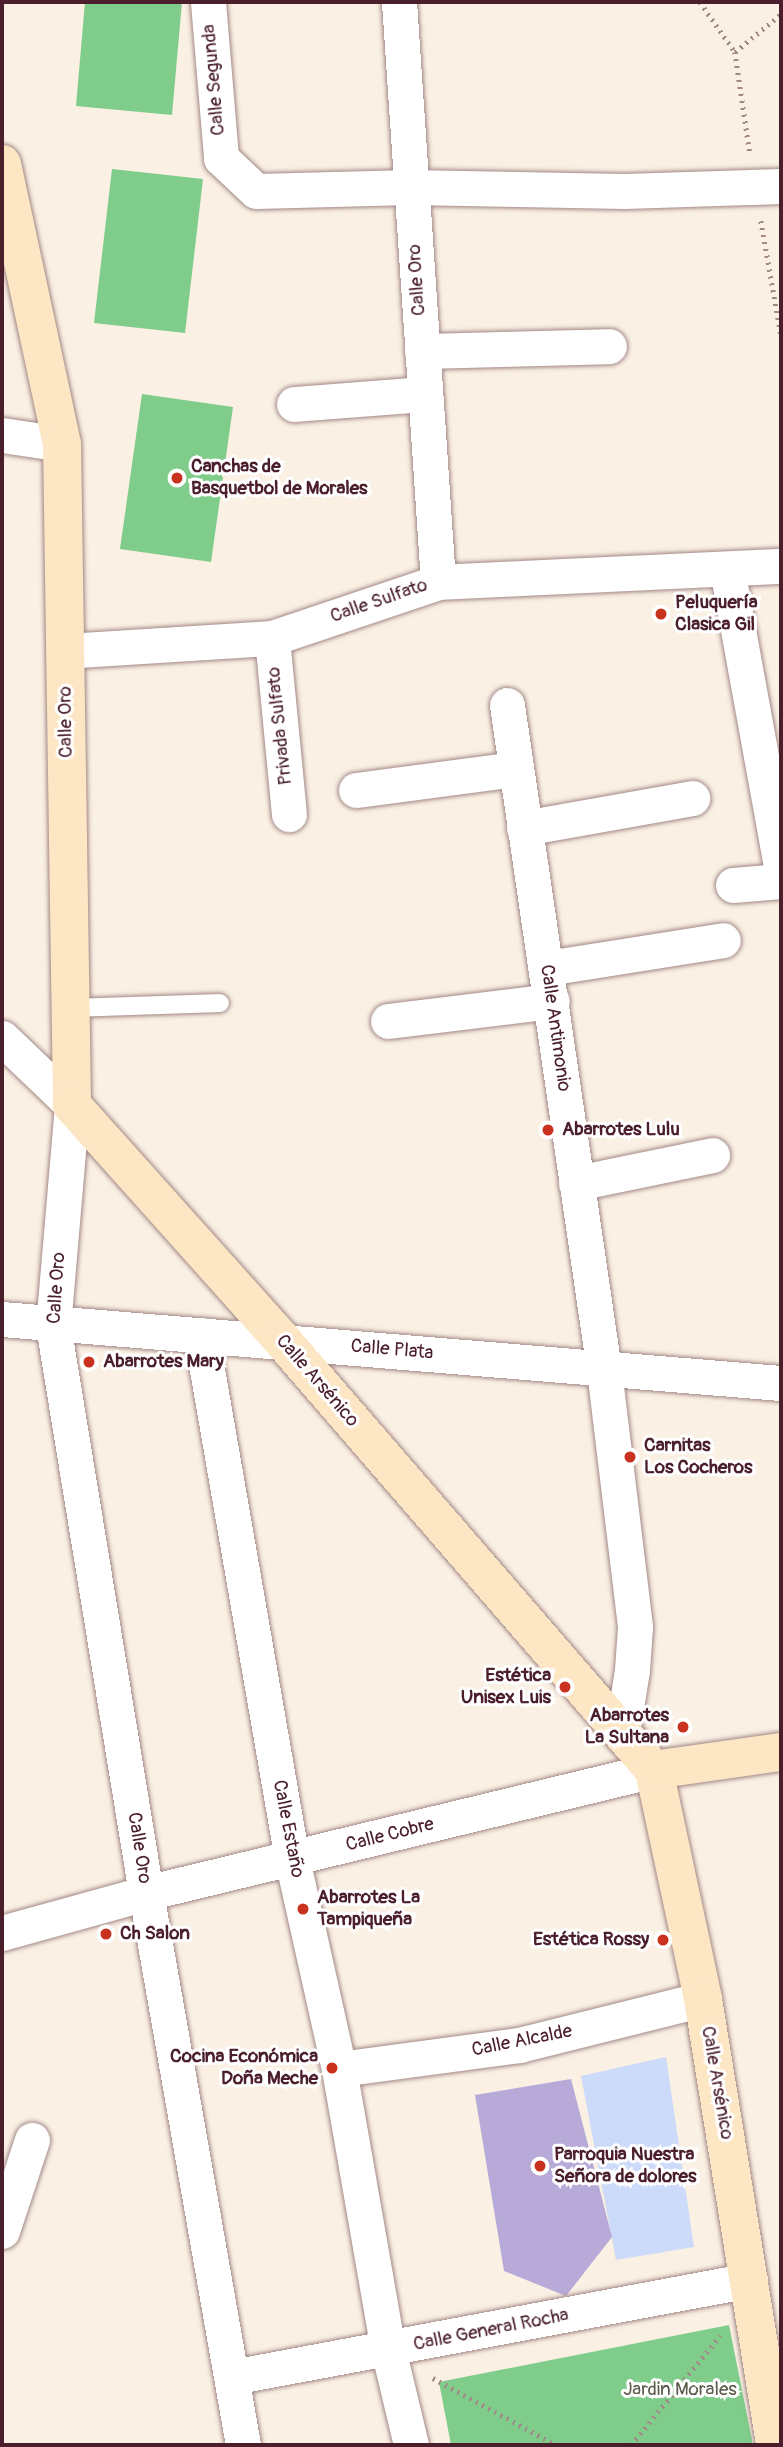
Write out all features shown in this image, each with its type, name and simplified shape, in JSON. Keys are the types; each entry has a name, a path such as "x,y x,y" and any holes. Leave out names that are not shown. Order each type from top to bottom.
{"street":[{"name":"Calle Segunda","path":"208,2 221,158 256,191 410,187"},
{"name":"Calle Oro","path":"399,2 423,394 438,582"},
{"name":"Calle Oro","path":"2,164 62,444 72,1105 53,1325 146,1893 243,2445"},
{"path":"410,187 624,191 768,186"},
{"path":"422,351 609,346"},
{"path":"294,404 423,394"},
{"path":"2,435 62,444"},
{"name":"Calle Sulfato","path":"64,651 272,638 438,582 781,566"},
{"path":"727,569 781,867"},
{"name":"Privada Sulfato","path":"272,638 289,814"},
{"name":"Calle Antimonio","path":"507,705 604,1370"},
{"path":"356,790 516,769"},
{"path":"524,828 692,798"},
{"path":"733,885 781,881"},
{"path":"388,1021 549,985 723,940"},
{"name":"Calle Arsénico","path":"2,1038 72,1105 282,1340 654,1770 702,1999 775,2445"},
{"path":"576,1183 712,1155"},
{"name":"Calle Plata","path":"2,1319 781,1383"},
{"name":"Calle Estaño","path":"201,1335 292,1859 339,2069 388,2349 411,2445"},
{"path":"604,1370 635,1627 632,1670 622,1733"},
{"name":"Calle Cobre","path":"2,1933 146,1893 654,1770 781,1752"},
{"name":"Calle Alcalde","path":"339,2069 519,2045 702,1999"},
{"path":"2,2231 32,2140"},
{"name":"Calle General Rocha","path":"232,2376 750,2280"}],"lane":[{"path":"72,1008 220,1003"}],"path":[{"path":"700,2 736,52 768,186 781,334"},
{"path":"736,52 781,14"},
{"path":"631,2445 721,2335"},
{"path":"388,2349 439,2382 556,2445"}],"shaded area":[{"path":"666,2057 694,2247 616,2260 581,2076"}],"green space":[{"path":"85,2 182,2 172,115 76,106"},
{"path":"112,169 203,179 185,333 94,323"},
{"name":"Canchas de Basquetbol de Morales","path":"142,394 233,407 211,562 120,549"},
{"name":"Jardin Morales","path":"729,2325 753,2445 451,2445 439,2382"}],"building":[{"name":"Parroquia Nuestra Señora de dolores","path":"571,2079 612,2237 566,2296 504,2271 475,2095"}],"place":[{"name":"Canchas de Basquetbol de Morales","path":"177,478"},
{"name":"Peluquería Clasica Gil","path":"661,614"},
{"name":"Abarrotes Lulu","path":"548,1130"},
{"name":"Abarrotes Mary","path":"89,1362"},
{"name":"Carnitas Los Cocheros","path":"630,1457"},
{"name":"Estética Unisex Luis","path":"565,1687"},
{"name":"Abarrotes La Sultana","path":"683,1727"},
{"name":"Abarrotes La Tampiqueña","path":"303,1909"},
{"name":"Ch Salon","path":"106,1934"},
{"name":"Estética Rossy","path":"663,1940"},
{"name":"Cocina Económica Doña Meche","path":"332,2068"},
{"name":"Parroquia Nuestra Señora de dolores","path":"540,2166"}]}
